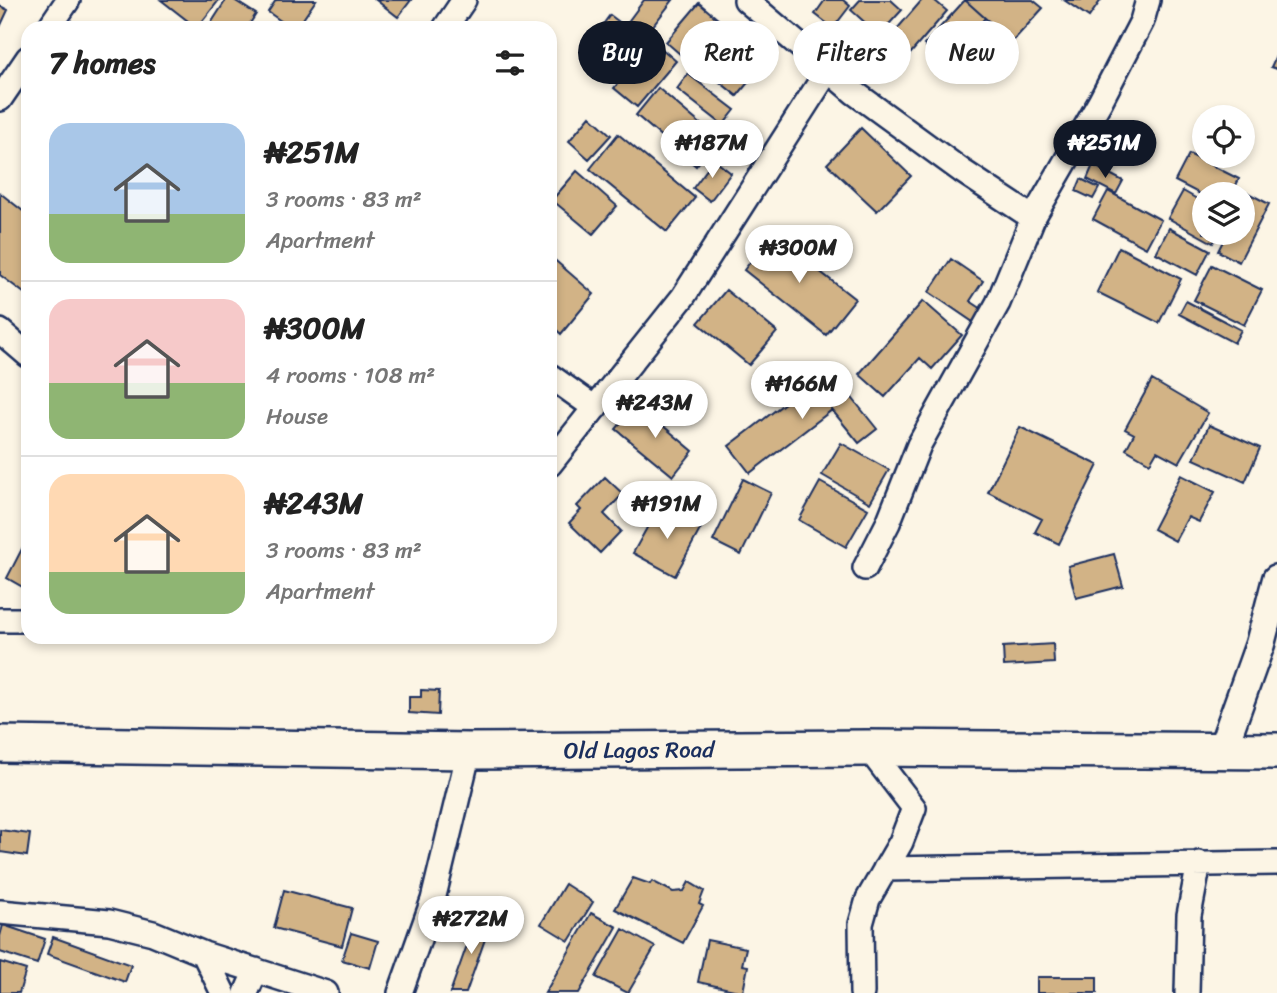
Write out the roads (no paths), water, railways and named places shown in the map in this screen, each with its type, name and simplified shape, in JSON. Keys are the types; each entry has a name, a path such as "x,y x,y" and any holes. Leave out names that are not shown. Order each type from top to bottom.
{"main road":[{"name":"Old Lagos Road","path":"0,744 468,751 868,748 1277,751"}],"street":[{"path":"54,21 68,0"},
{"path":"450,21 464,0"},
{"path":"746,0 793,40"},
{"path":"866,568 888,523 919,445 998,303 1033,218 1100,102 1142,21 1148,0"},
{"path":"0,99 21,68"},
{"path":"557,455 683,297 819,84"},
{"path":"844,84 951,164 1033,218"},
{"path":"0,331 21,349"},
{"path":"557,381 594,408"},
{"path":"1222,750 1260,644 1277,579"},
{"path":"0,620 21,620"},
{"path":"863,993 861,924 868,899 901,842 914,808 868,748"},
{"path":"400,993 433,900 468,751"},
{"path":"1187,993 1189,915 1199,863"},
{"path":"885,869 1277,863"},
{"path":"0,912 109,922 153,933 204,954 326,993"},
{"path":"204,954 223,993"},
{"path":"246,993 256,970"}]}
